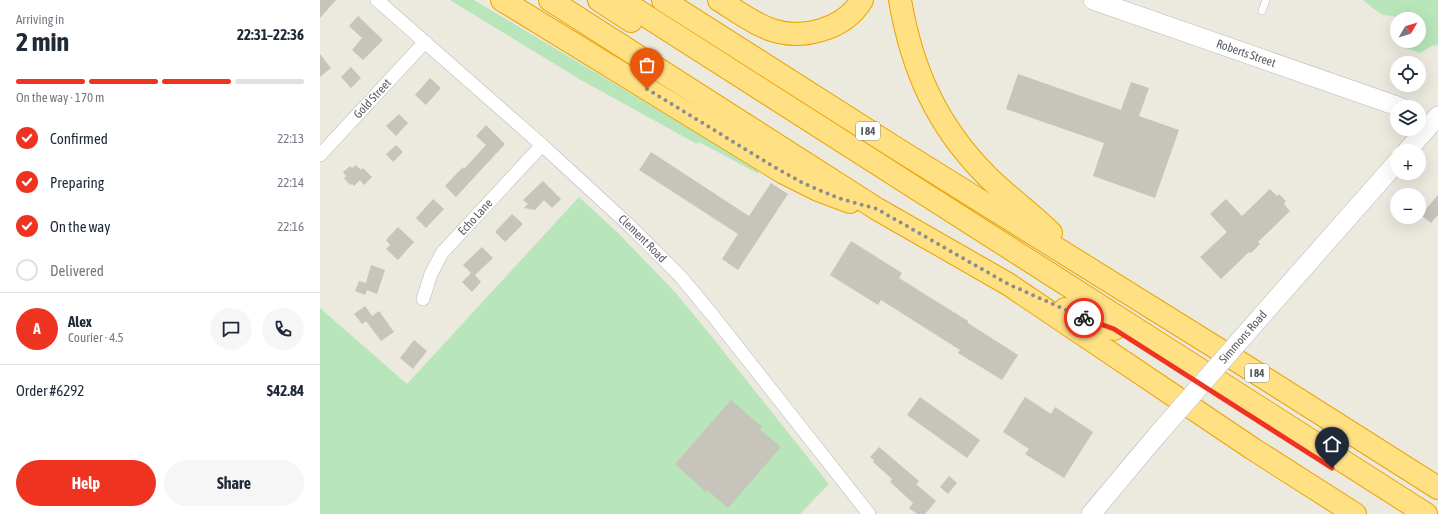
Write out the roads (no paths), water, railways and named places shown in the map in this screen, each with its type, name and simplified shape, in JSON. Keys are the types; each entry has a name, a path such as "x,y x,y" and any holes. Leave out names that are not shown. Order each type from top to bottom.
{"highway":[{"path":"502,0 793,178 838,198 877,209"},
{"path":"550,0 877,209 1008,284 1253,448 1356,514"},
{"path":"598,0 1403,514"},
{"path":"621,0 1426,514"},
{"name":"I 84","path":"663,0 914,160 1438,488"},
{"path":"719,0 760,25 774,30 795,33 822,30 836,24 850,15 862,0"},
{"path":"900,0 905,29 915,64 929,98 944,124 964,151 987,177 1042,225 1074,259"},
{"path":"1008,284 1089,321 1114,329"}],"main road":[{"name":"Roberts Street","path":"1093,0 1390,104"},
{"path":"1411,144 1432,117"},
{"name":"Simmons Road","path":"1091,514 1158,434 1390,170"}],"street":[{"name":"Clement Road","path":"377,0 542,145 631,227 681,277 870,514"},
{"name":"Gold Street","path":"320,156 425,42"},
{"name":"Echo Lane","path":"423,299 431,274 442,253 542,145"}],"lane":[{"path":"1262,11 1266,0"}]}
